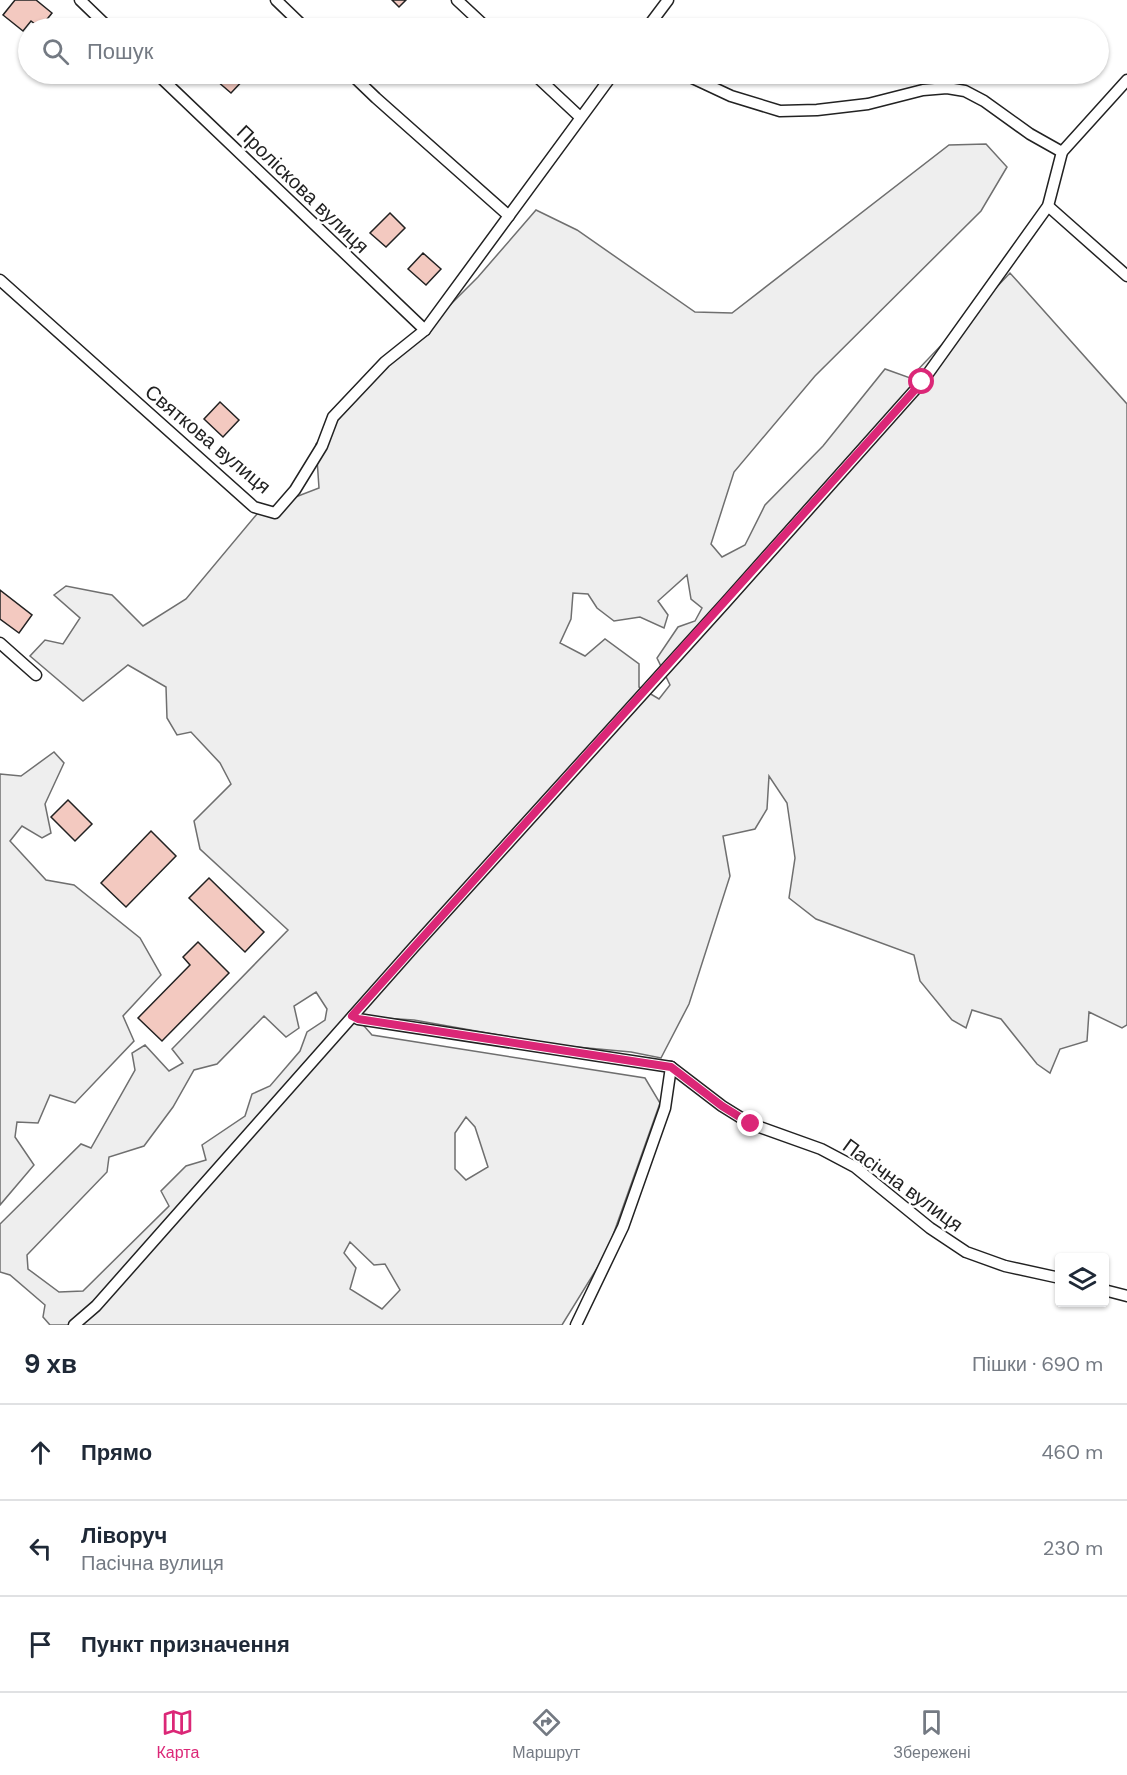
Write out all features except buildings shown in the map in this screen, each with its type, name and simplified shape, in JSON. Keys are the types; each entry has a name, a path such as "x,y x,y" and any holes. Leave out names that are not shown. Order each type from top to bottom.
{"street":[{"path":"80,0 99,18"},
{"path":"276,0 295,18"},
{"path":"457,0 476,18"},
{"path":"654,18 668,0"},
{"path":"74,1325 104,1297 352,1016 922,382 1048,206 1062,152 1127,80"},
{"name":"Проліскова вулиця","path":"167,84 425,330"},
{"path":"361,84 509,216"},
{"path":"545,84 580,117"},
{"name":"Святкова вулиця","path":"0,280 254,507 274,513 295,490 317,454 333,417 385,362 425,330 605,84"},
{"path":"705,84 730,96 780,111 817,110 868,104 923,90 947,88 965,91 1062,152"},
{"path":"1048,206 1127,276"},
{"path":"0,643 36,675"},
{"name":"Пасічна вулиця","path":"352,1016 358,1019 671,1067 722,1106 751,1124 821,1149 855,1167 930,1228 966,1252 1005,1266 1055,1277"},
{"path":"576,1325 623,1227 665,1108 671,1067"},
{"path":"1109,1291 1127,1296"}],"shaded area":[{"path":"986,144 1007,167 981,211 815,376 734,472 711,544 722,557 745,545 765,505 823,446 885,369 910,378 1010,273 1127,404 1127,1025 1122,1028 1089,1012 1087,1041 1060,1049 1050,1073 1037,1064 1001,1019 972,1010 966,1028 952,1020 920,981 914,955 816,919 789,898 795,858 787,803 769,776 767,809 755,829 723,836 730,876 689,1004 661,1058 631,1052 555,1045 414,1020 351,1016 358,1019 372,1035 645,1078 660,1103 607,1252 562,1325 50,1325 43,1317 45,1305 10,1275 0,1272 0,1224 81,1144 91,1148 135,1070 132,1053 145,1045 169,1071 183,1063 172,1049 288,930 200,849 194,821 231,784 220,763 191,732 177,735 167,718 166,687 128,665 83,701 30,656 45,640 63,644 80,618 54,595 66,586 112,595 143,626 186,599 257,514 319,488 316,444 405,346 425,330 478,277 536,210 577,230 695,312 732,313 949,145","holes":["687,575 691,599 702,608 695,621 678,627 657,658 670,685 659,699 639,687 639,664 605,639 585,656 560,643 571,619 573,593 588,594 597,608 614,621 640,617 664,628 668,615 658,601","316,992 327,1009 325,1020 307,1032 300,1051 270,1086 252,1094 245,1116 202,1145 206,1160 186,1166 161,1191 169,1206 83,1291 59,1292 28,1269 27,1255 107,1172 109,1157 144,1146 173,1107 194,1070 217,1064 264,1016 286,1037 299,1028 294,1006","466,1117 475,1127 488,1167 466,1180 455,1169 455,1133","350,1242 374,1265 385,1264 400,1290 382,1309 350,1289 356,1268 344,1253"]},
{"path":"54,752 64,763 45,804 51,833 42,838 22,826 10,841 46,880 74,885 140,938 161,975 123,1016 134,1041 75,1103 50,1095 38,1123 17,1122 15,1137 34,1165 0,1205 0,774 21,776"}],"route":[{"path":"751,1124 722,1106 671,1067 358,1019 352,1016 922,382"}]}
